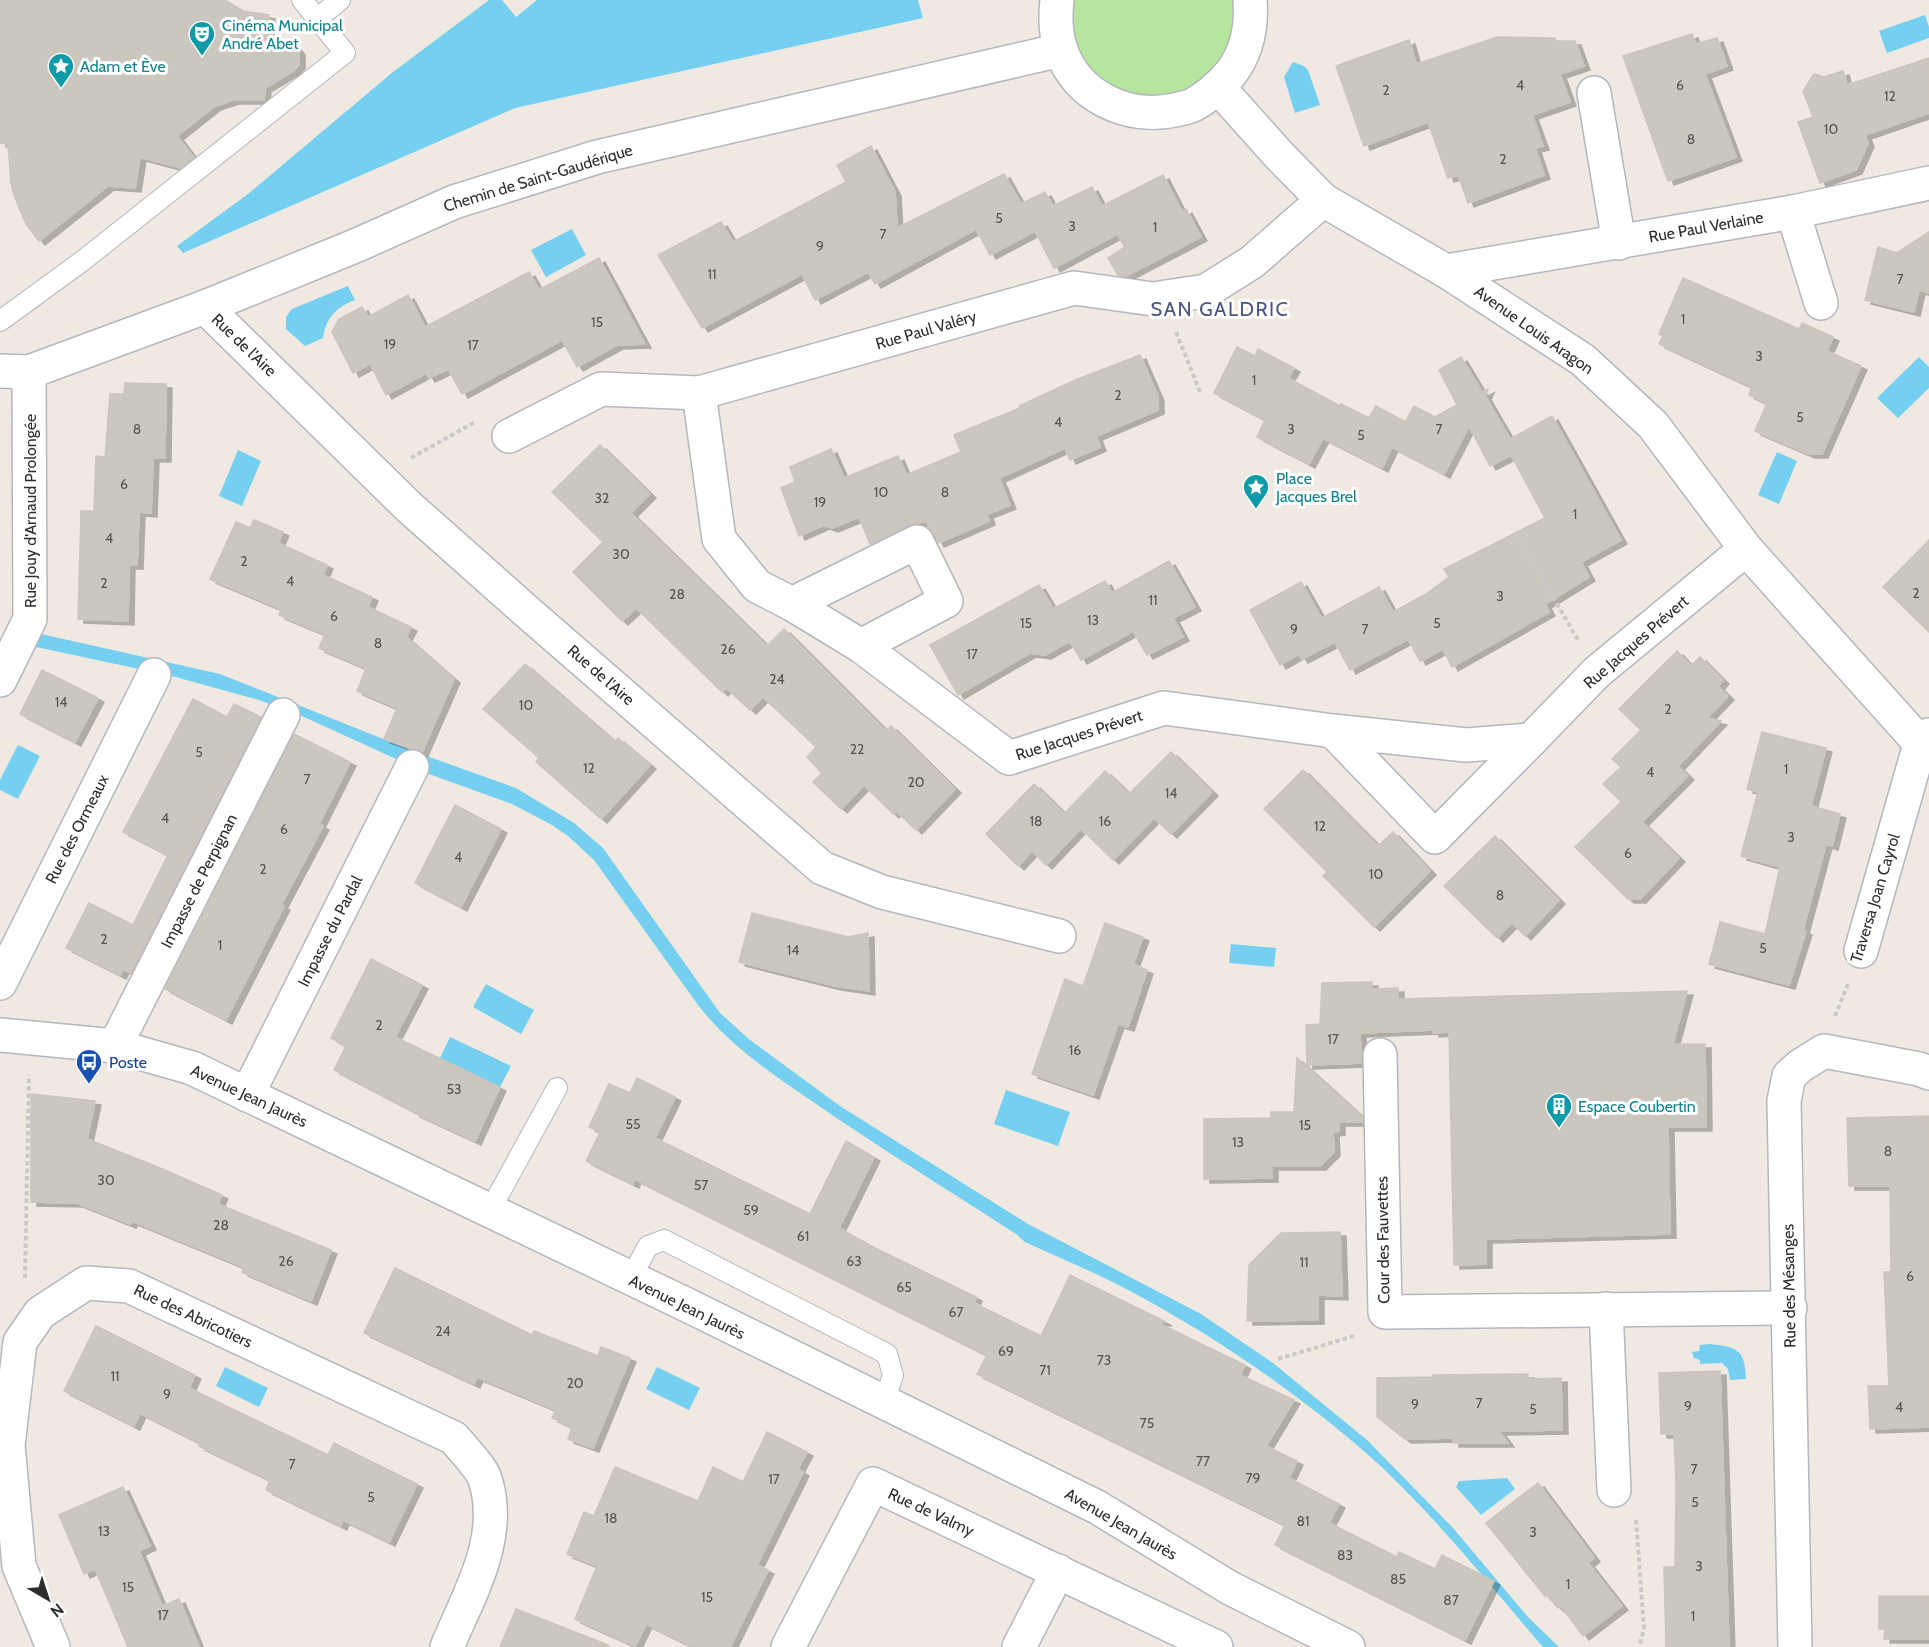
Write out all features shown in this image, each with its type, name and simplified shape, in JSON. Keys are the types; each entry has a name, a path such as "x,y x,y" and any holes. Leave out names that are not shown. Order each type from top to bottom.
{"street":[{"path":"1057,0 1055,21 1061,50 1074,75 1094,94 1118,108 1138,113 1159,113 1191,106 1219,88 1239,62 1250,29 1250,0"},
{"name":"Chemin de Saint-Gaudérique","path":"14,371 205,307 355,246 454,202 597,157 1061,50"},
{"name":"Avenue Louis Aragon","path":"1219,88 1323,200 1446,270 1583,360 1653,425 1746,549 1926,744"},
{"path":"1594,93 1619,243"},
{"name":"Rue Paul Verlaine","path":"1446,270 1619,243 1792,212 1929,183"},
{"name":"Rue Paul Valéry","path":"509,436 601,389 699,393 1074,288 1153,299 1206,291 1252,262 1323,200"},
{"path":"1792,212 1821,303"},
{"name":"Rue de l'Aire","path":"205,307 409,507 822,868 882,892 1059,936"},
{"name":"Rue Jouy d'Arnaud Prolongée","path":"0,680 30,619 14,371"},
{"name":"Rue Jacques Prévert","path":"699,393 719,538 757,586 792,604 861,646 1009,758 1164,708 1466,746 1531,740"},
{"path":"792,604 917,542 946,601 861,646"},
{"name":"Rue Jacques Prévert","path":"1333,730 1435,837 1597,672 1746,549"},
{"name":"Rue des Ormeaux","path":"0,983 154,675"},
{"name":"Impasse de Perpignan","path":"115,1046 283,715"},
{"name":"Traversa Joan Cayrol","path":"1861,951 1926,744"},
{"name":"Impasse du Pardal","path":"247,1095 412,767"},
{"name":"Avenue Jean Jaurès","path":"0,1035 115,1046 192,1068 683,1304 1097,1507 1230,1588 1348,1647"},
{"path":"1824,1051 1919,1069 1929,1073"},
{"name":"Rue des Mésanges","path":"1795,1647 1790,1308 1784,1101 1789,1076 1824,1051"},
{"name":"Cour des Fauvettes","path":"1380,1055 1385,1312 1790,1308"},
{"name":"Rue des Abricotiers","path":"53,1647 19,1566 8,1445 20,1342 40,1313 87,1283 129,1286 454,1438 484,1477 491,1520 486,1555 447,1647"},
{"path":"1606,1309 1614,1490"},
{"name":"Rue de Valmy","path":"788,1647 873,1484 1216,1647"},
{"path":"1019,1647 1058,1571"}],"lane":[{"path":"0,321 81,262 345,53 302,0"},
{"path":"317,19 340,0"},
{"path":"489,1212 557,1088"},
{"path":"630,1280 648,1246 664,1240 887,1354 892,1375 884,1403"}],"path":[{"path":"1189,294 1170,319 1201,394"},
{"path":"402,463 473,422 485,420 495,424 509,436"},
{"path":"1515,532 1597,672"},
{"name":"Traversa Joan Cayrol","path":"1824,1051 1828,1034 1861,951"},
{"path":"28,1100 25,1291 40,1313"},
{"path":"1278,1359 1322,1345"},
{"path":"1614,1490 1635,1510 1644,1629 1639,1647"}],"green space":[{"path":"1057,0 1250,0 1251,12 1191,106 1093,94"}],"water":[{"path":"489,0 502,0 516,17 537,0 918,0 923,18 515,108 183,253 177,246 248,194 393,72"},
{"path":"1925,15 1929,27 1929,38 1887,53 1879,31"},
{"path":"1293,62 1308,70 1320,105 1295,113 1284,77"},
{"path":"572,229 586,255 546,277 531,250"},
{"path":"348,286 355,300 342,306 333,314 323,338 305,346 286,329 286,317 292,309"},
{"path":"1919,357 1929,367 1929,388 1898,418 1877,398"},
{"path":"238,450 261,461 242,506 219,496"},
{"path":"1777,452 1797,461 1779,504 1758,495"},
{"path":"41,634 220,674 421,754 516,788 574,823 603,848 720,1013 750,1040 840,1106 1028,1224 1201,1314 1273,1363 1367,1440 1453,1528 1528,1617 1559,1647 1543,1647 1413,1498 1365,1452 1309,1406 1221,1344 1160,1307 1103,1277 1025,1242 834,1116 749,1056 709,1019 594,860 552,825 512,804 429,774 304,717 259,700 172,676 36,647"},
{"path":"18,745 40,756 18,799 0,790 0,780"},
{"path":"1231,944 1276,948 1274,967 1229,963"},
{"path":"486,984 534,1010 521,1034 473,1007"},
{"path":"450,1037 511,1066 500,1087 440,1058"},
{"path":"1006,1090 1070,1112 1058,1146 994,1124"},
{"path":"1710,1344 1738,1351 1744,1361 1746,1379 1730,1380 1728,1369 1722,1363 1700,1364 1700,1360 1694,1358 1692,1352 1699,1351 1700,1345"},
{"path":"225,1367 268,1388 259,1407 216,1386"},
{"path":"657,1367 700,1388 689,1410 646,1389"},
{"path":"1507,1478 1515,1489 1481,1515 1456,1487 1459,1481"}],"building":[{"path":"0,0 225,0 243,11 269,15 268,34 293,43 299,51 299,65 265,88 264,100 233,100 215,106 177,136 194,158 181,168 140,157 135,188 108,186 39,241 26,224 14,195 8,144 0,143"},
{"path":"1692,34 1696,44 1717,38 1727,66 1705,74 1736,157 1668,181 1623,56"},
{"path":"1497,37 1555,38 1555,41 1575,41 1584,66 1560,74 1570,102 1532,115 1543,146 1535,148 1544,175 1468,203 1458,175 1448,178 1428,122 1364,146 1336,66 1409,40 1416,64"},
{"path":"1929,58 1929,113 1865,135 1868,143 1856,170 1820,183 1798,122 1813,117 1803,91 1814,74 1824,77 1843,71 1847,85"},
{"path":"871,146 895,192 897,228 1004,174 1021,204 1045,192 1053,206 1092,187 1102,206 1163,175 1182,212 1186,209 1201,237 1126,276 1118,275 1108,258 1125,247 1117,234 1054,268 1035,231 990,255 976,229 875,284 868,272 815,300 802,274 702,328 658,255 721,222 733,242 846,182 837,165"},
{"path":"1929,232 1929,293 1919,290 1914,312 1865,300 1878,247 1897,253"},
{"path":"599,258 645,344 617,345 577,367 562,340 462,394 448,369 429,378 426,373 386,395 370,364 353,373 332,332 339,319 362,307 368,317 408,295 425,327 529,272 539,290"},
{"path":"1683,278 1799,329 1802,323 1833,337 1827,351 1861,366 1822,454 1809,454 1755,431 1767,403 1749,395 1752,387 1659,344 1663,336 1659,334"},
{"path":"1237,347 1255,356 1258,349 1294,368 1288,378 1340,406 1341,404 1369,418 1376,406 1404,421 1398,435 1414,406 1435,417 1457,405 1439,370 1461,357 1482,392 1488,389 1485,396 1510,439 1552,416 1621,540 1581,562 1589,577 1545,604 1549,612 1452,667 1443,649 1420,661 1408,639 1350,670 1322,618 1379,587 1393,612 1426,594 1449,577 1444,569 1545,518 1511,455 1490,466 1469,426 1444,474 1392,447 1382,468 1323,438 1309,464 1257,437 1265,420 1214,393"},
{"path":"1140,355 1158,397 1158,410 1096,436 1100,447 1070,460 1065,448 999,478 1010,505 987,514 989,521 938,543 926,521 909,525 870,544 859,517 832,528 824,525 799,536 781,488 795,482 790,467 831,449 844,478 898,456 906,475 961,452 954,435 1020,408 1019,406 1073,381"},
{"path":"125,383 166,384 165,458 153,458 151,513 139,512 137,565 129,565 128,621 78,619 81,511 94,511 96,456 105,457 110,394 124,394"},
{"path":"600,445 650,494 631,513 767,646 784,629 886,731 891,726 955,789 916,830 896,811 893,814 864,785 841,809 813,782 822,773 807,757 816,747 763,697 750,710 726,688 722,692 636,608 622,621 573,572 603,542 552,492"},
{"path":"254,520 283,532 278,543 327,565 323,575 372,597 368,607 411,627 406,637 454,679 422,752 384,739 397,708 357,691 366,668 319,648 325,634 279,615 281,609 210,579 236,522 250,528"},
{"path":"1929,540 1929,632 1883,587"},
{"path":"1169,561 1195,607 1173,618 1183,637 1147,655 1133,631 1081,660 1070,641 1045,655 1030,653 958,695 930,645 1039,585 1053,609 1105,581 1112,593"},
{"path":"1301,582 1335,642 1302,659 1299,654 1280,665 1250,610"},
{"path":"1677,651 1691,666 1700,657 1723,680 1718,686 1728,696 1707,718 1721,721 1678,766 1688,776 1642,822 1679,858 1640,899 1628,899 1575,847 1621,802 1637,817 1603,784 1621,767 1612,759 1641,730 1619,709"},
{"path":"525,664 615,742 618,738 650,765 601,819 536,762 539,758 483,709"},
{"path":"42,670 98,698 75,742 20,714"},
{"path":"193,699 227,717 234,704 261,717 131,973 123,969 120,975 66,948 89,903 133,925 168,855 123,832"},
{"path":"1762,732 1826,748 1811,806 1840,814 1832,846 1826,844 1803,930 1806,931 1789,985 1709,964 1720,922 1765,934 1780,867 1741,856 1758,792 1747,789"},
{"path":"294,734 350,762 319,824 323,826 281,905 284,906 226,1020 165,989"},
{"path":"1171,752 1212,792 1171,834 1154,818 1113,860 1065,813 1105,771 1129,794"},
{"path":"1303,770 1378,846 1393,832 1430,871 1374,927 1323,876 1327,872 1264,809"},
{"path":"1034,784 1080,829 1046,865 1032,851 1018,866 986,834"},
{"path":"455,805 501,829 461,907 415,883"},
{"path":"1495,836 1559,900 1525,936 1512,923 1497,938 1444,886"},
{"path":"752,913 848,937 868,933 869,991 835,986 739,962"},
{"path":"1105,923 1143,937 1133,964 1147,970 1128,1027 1118,1024 1093,1095 1032,1074 1065,979 1083,986"},
{"path":"371,959 422,985 395,1037 500,1087 475,1141 414,1113 334,1070 346,1046 331,1038"},
{"name":"Espace Coubertin","path":"1372,982 1372,989 1398,988 1398,999 1687,991 1673,1044 1705,1044 1706,1127 1668,1127 1670,1234 1486,1239 1486,1264 1454,1265 1449,1032 1433,1033 1433,1030 1360,1033 1361,1063 1307,1065 1306,1025 1320,1024 1322,983"},
{"path":"1297,1058 1362,1117 1363,1122 1339,1122 1339,1131 1333,1132 1334,1152 1320,1166 1272,1166 1272,1178 1204,1179 1204,1119 1271,1118 1271,1112 1294,1112"},
{"path":"637,1078 675,1097 655,1138 810,1214 846,1141 874,1157 839,1228 976,1297 974,1303 1041,1336 1070,1275 1166,1322 1156,1322 1245,1365 1240,1375 1294,1400 1266,1446 1297,1461 1289,1478 1339,1504 1329,1523 1397,1557 1399,1552 1435,1569 1442,1555 1494,1581 1465,1640 1275,1545 1285,1525 977,1374 987,1355 635,1179 633,1184 586,1161 600,1132 589,1127 609,1084 630,1093"},
{"path":"31,1094 95,1101 87,1139 222,1195 218,1204 331,1250 311,1301 242,1272 244,1267 132,1221 130,1224 77,1203 31,1202"},
{"path":"1929,1116 1929,1427 1870,1429 1868,1386 1889,1386 1884,1272 1891,1272 1890,1186 1849,1186 1847,1118"},
{"path":"1340,1232 1342,1296 1318,1295 1318,1320 1247,1321 1249,1265 1281,1233"},
{"path":"395,1268 532,1335 534,1331 598,1356 601,1347 630,1358 593,1448 568,1439 572,1427 552,1418 556,1410 477,1377 474,1384 364,1333"},
{"path":"96,1326 195,1375 189,1388 328,1455 334,1443 417,1484 389,1542 343,1520 341,1526 266,1490 270,1480 199,1446 200,1443 140,1413 134,1426 64,1391"},
{"path":"1720,1371 1729,1647 1666,1647 1664,1567 1675,1567 1676,1486 1674,1434 1661,1434 1659,1373"},
{"path":"1528,1374 1528,1379 1561,1378 1562,1430 1499,1431 1508,1443 1453,1443 1453,1438 1405,1439 1377,1417 1377,1378"},
{"path":"767,1432 807,1452 798,1469 803,1472 757,1565 768,1570 730,1647 693,1647 646,1624 635,1646 575,1619 597,1566 567,1554 584,1512 594,1516 615,1467 698,1501 713,1467 743,1482"},
{"path":"1538,1483 1594,1558 1588,1563 1622,1606 1583,1636 1561,1606 1558,1608 1546,1594 1545,1596 1486,1523"},
{"path":"123,1487 150,1546 139,1551 162,1606 179,1599 199,1647 128,1647 95,1569 84,1574 59,1515"},
{"path":"1879,1596 1929,1596 1929,1639 1884,1639 1885,1629 1879,1629"},
{"path":"516,1609 608,1645 607,1647 500,1647"}],"place":[{"name":"Cinéma Municipal André Abet","path":"202,57"},
{"name":"Adam et Ève","path":"61,89"},
{"name":"Place Jacques Brel","path":"1256,510"},
{"name":"Poste","path":"89,1085"},
{"name":"Espace Coubertin","path":"1559,1129"}],"district":[{"name":"SAN GALDRIC","path":"1220,309"}]}
